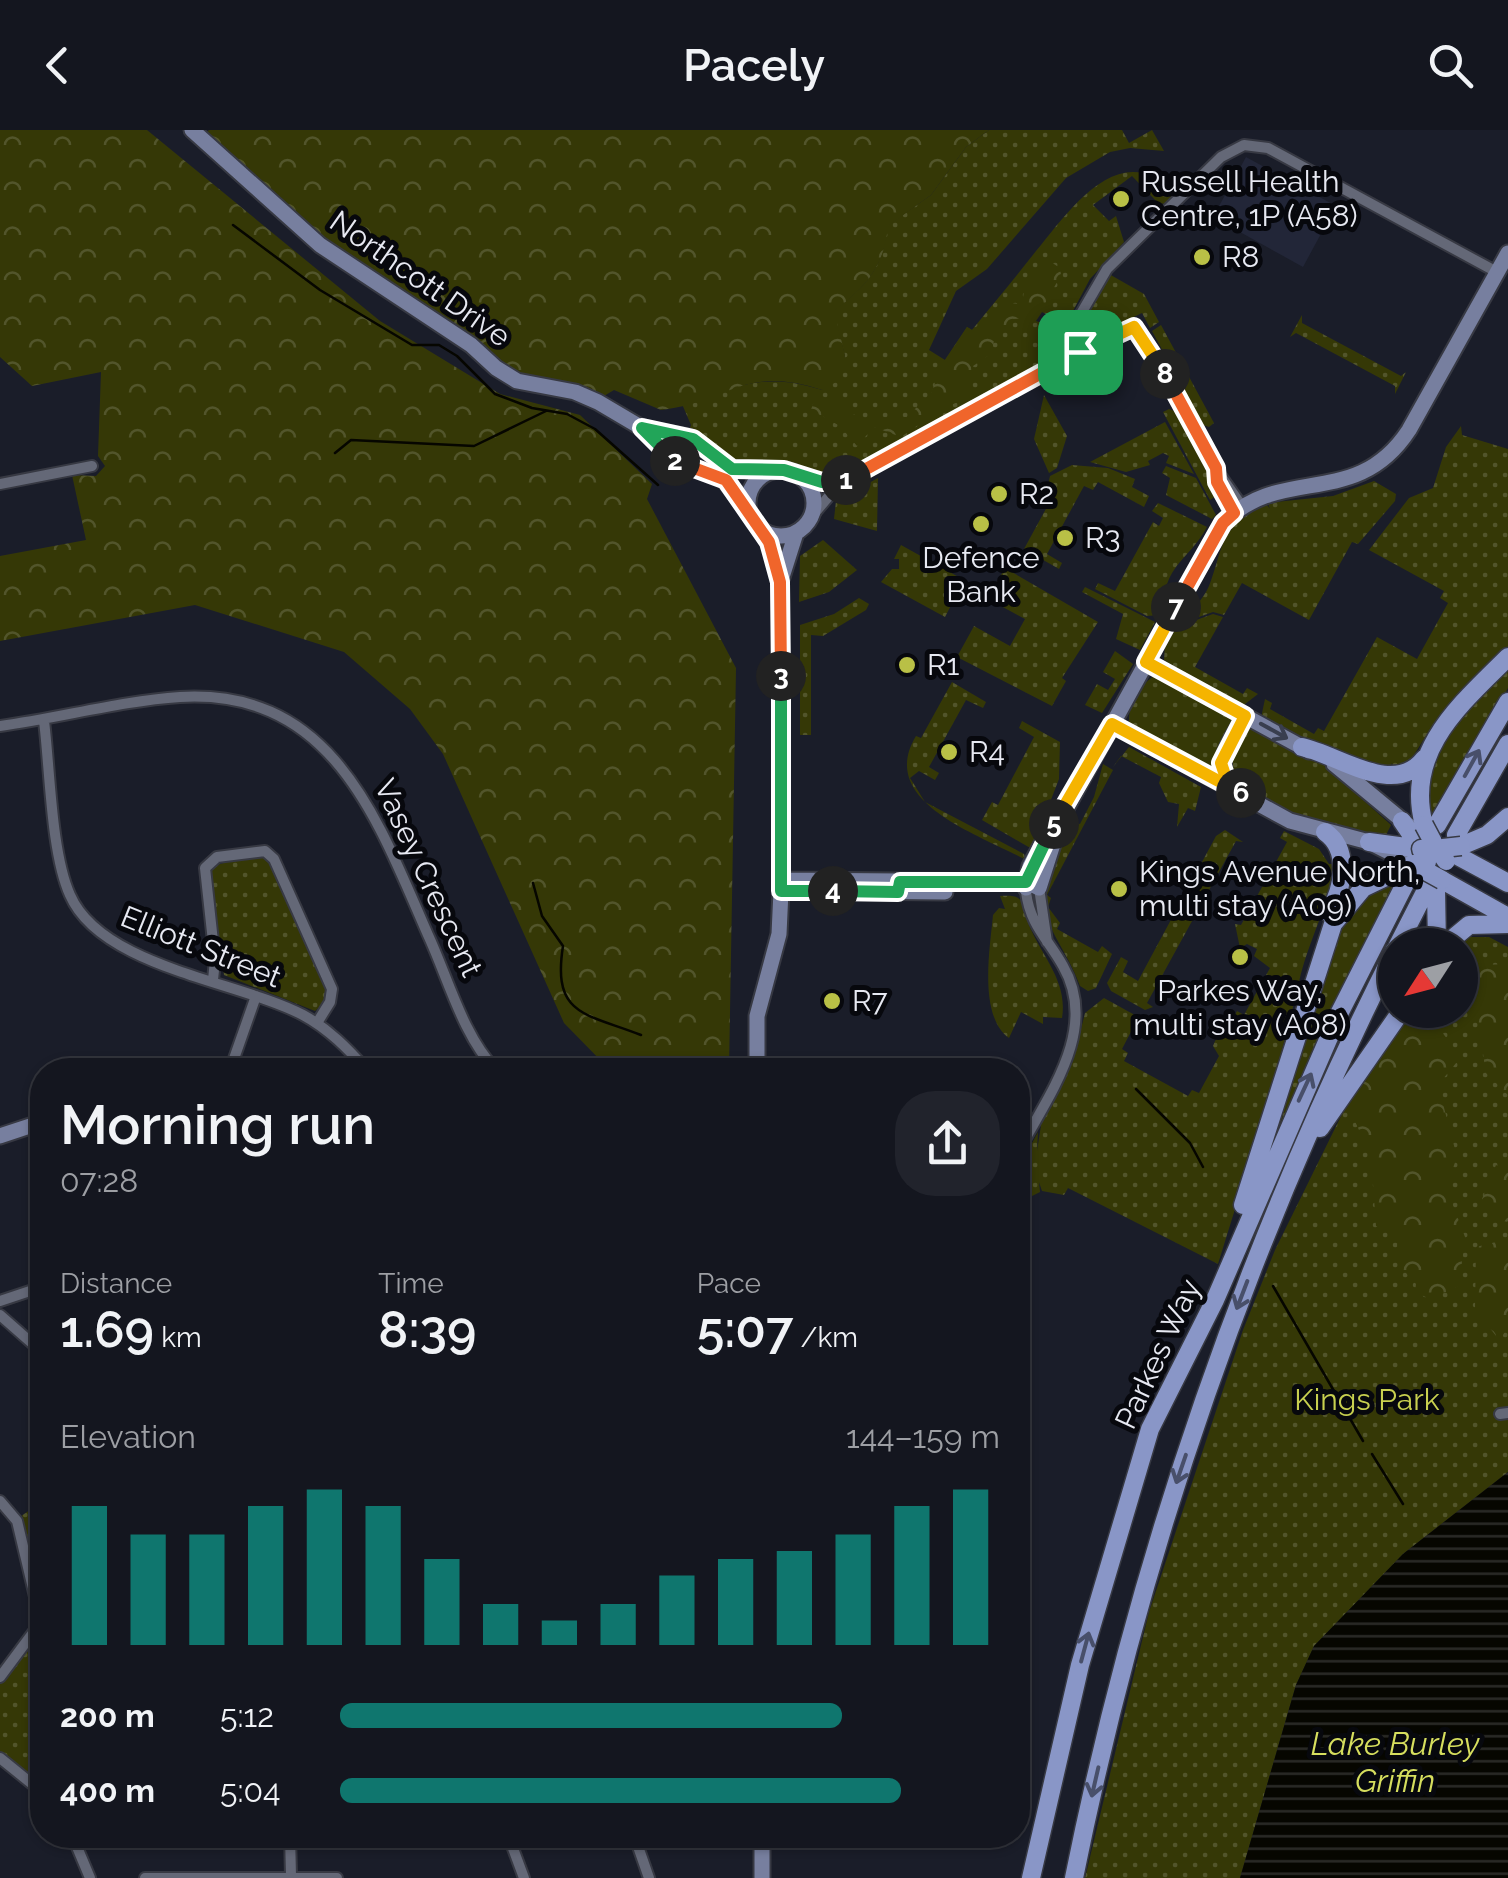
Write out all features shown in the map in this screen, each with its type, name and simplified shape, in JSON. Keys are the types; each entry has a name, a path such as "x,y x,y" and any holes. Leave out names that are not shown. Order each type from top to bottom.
{"main road":[{"path":"1436,928 1431,856 1419,790 1425,759 1442,727 1508,657"},
{"name":"Parkes Way","path":"1031,1878 1076,1682 1138,1464 1168,1386 1226,1274 1298,1102 1431,856 1508,702"},
{"name":"Parkes Way","path":"1404,928 1431,856 1508,744"},
{"path":"1302,747 1379,775 1412,770 1425,759"},
{"path":"1226,1274 1244,1200 1333,924 1346,904 1382,875 1487,835 1508,817"},
{"path":"1402,821 1469,895 1508,920"},
{"path":"1322,957 1323,928 1339,890 1341,854 1338,843 1325,832"},
{"path":"1369,842 1478,866 1508,882"},
{"path":"1464,928 1469,924 1508,920"},
{"name":"Parkes Way","path":"1074,1878 1122,1669 1175,1486 1280,1198 1378,987"},
{"path":"1280,1198 1335,1104 1389,1028"}],"street":[{"name":"Northcott Drive","path":"192,130 320,245 471,345 496,368 543,388 576,392 642,428 678,463 722,477 749,512"},
{"path":"1080,352 1072,329 1099,279 1222,157 1244,145 1264,146 1500,262"},
{"path":"1030,1130 1061,1073 1075,1024 1068,977 1047,943 1030,887 1062,816 1206,552 1238,510 1278,490 1351,479 1393,450 1410,430 1500,262 1508,237"},
{"path":"780,582 796,534 841,482 1127,328 1136,328 1216,468 1217,482 1238,510"},
{"name":"Northcott Drive","path":"642,428 693,439 732,469 770,472"},
{"path":"0,484 92,466"},
{"path":"756,1058 758,1016 779,934 780,582 776,557 749,512 751,490 770,472 798,474 818,482 841,482"},
{"path":"798,474 814,494 813,515"},
{"path":"762,530 776,536 796,534"},
{"path":"1146,662 1352,775 1402,821"},
{"name":"Vasey Crescent","path":"0,726 198,697 260,710 312,737 342,765 370,805 473,1035 488,1058"},
{"path":"1243,795 1226,778 1221,763 1245,716"},
{"name":"Elliott Street","path":"44,721 62,867 78,910 115,944 256,996 316,1023 354,1058"},
{"path":"1112,724 1290,821 1369,842"},
{"path":"213,980 215,960 205,868 217,857 265,851 275,861 332,988 330,1002 316,1023"},
{"path":"781,885 1030,887"},
{"path":"234,1058 256,996"},
{"path":"0,1136 30,1126"},
{"path":"0,1301 30,1291"},
{"path":"0,1315 30,1341"},
{"path":"0,1501 17,1521 30,1576"},
{"path":"0,1677 30,1637"},
{"path":"0,1758 30,1782"},
{"path":"77,1848 90,1878"},
{"path":"290,1848 291,1876"},
{"path":"513,1848 524,1878"},
{"path":"639,1848 650,1878"},
{"path":"752,1848 752,1878"},
{"path":"762,1848 762,1878"},
{"path":"145,1878 337,1878"}],"shaded area":[{"path":"1246,157 1336,206 1303,267 1213,217"}],"green space":[{"path":"0,130 147,130 380,321 500,394 580,415 652,484 647,499 736,668 729,1058 598,1058 564,1023 443,754 410,709 344,652 195,605 0,641 0,556 86,540 72,475 96,476 105,466 98,456 101,372 32,386 0,357"},
{"path":"209,130 989,130 966,147 931,195 888,226 878,265 834,311 845,355 841,379 822,390 795,383 754,383 661,410 614,390 599,399 519,376 351,264 204,135"},
{"path":"989,130 1122,130 1129,143 1152,130 1164,151 1130,148 1110,152 1066,178 987,269 956,291 929,350 945,360 967,327 972,330 1064,217 1098,185 1116,175 1136,172 1156,178 1176,195 1166,204 1158,203 1132,176 1093,205 1109,221 1116,216 1124,242 1090,279 1066,324 1042,312 1036,321 1064,330 1066,352 829,480 792,464 761,467 721,460 718,448 711,450 708,441 689,430 691,425 682,404 735,387 767,382 802,384 822,390 845,356 833,311 871,275 882,253 887,226 931,195 966,147"},
{"path":"1051,262 1060,268 1061,275 1037,318 1012,319 995,336 991,354 973,366 970,397 941,409 901,437 874,427 857,446 840,426 811,410 816,394 837,402 859,418 907,417 932,392 938,373 947,370 945,360 967,327 972,330 1008,303 1022,304 1024,291"},
{"path":"1109,274 1144,294 1159,322 1150,328 1142,313 1083,341 1077,334 1078,325"},
{"path":"1302,315 1302,323 1401,376 1406,372 1395,394 1395,386 1296,333 1290,337"},
{"path":"1161,325 1214,423 1209,427 1203,425 1152,331"},
{"path":"1044,395 1067,436 1057,468 1049,473 1034,439"},
{"path":"1174,411 1219,494 1210,500 1163,412"},
{"path":"1165,422 1194,474 1166,463 1169,456 1163,453 1148,461 1150,465 1126,472 1090,462"},
{"path":"1461,426 1462,435 1508,449 1508,648 1436,720 1412,758 1393,768 1392,763 1389,769 1357,762 1261,718 1265,699 1272,703 1270,709 1314,734 1318,728 1324,731 1377,637 1417,659 1448,603 1440,598 1444,591 1369,550 1409,498 1433,488 1446,447"},
{"path":"1072,465 1108,468 1135,479 1132,487 1149,496 1144,507 1098,482 1093,490 1084,486 1047,554 1062,563 1059,569 1024,549 1048,505 1044,502 1050,476"},
{"path":"1166,466 1196,478 1216,515 1212,519 1166,495 1170,478 1162,473"},
{"path":"878,478 877,531 834,519 836,501"},
{"path":"1374,481 1396,494 1395,501 1358,544 1352,542 1309,620 1242,583 1224,615 1213,612 1179,624 1206,592 1225,539 1239,521 1267,505 1270,509 1268,504 1333,496"},
{"path":"1158,503 1207,527 1172,572 1159,615 1147,616 1095,589 1098,583 1115,591 1153,522 1159,526 1163,518 1152,511"},
{"path":"823,540 857,570 829,592 799,602 800,556"},
{"path":"901,545 964,580 945,617 881,582 892,569 899,569 899,559 894,559"},
{"path":"1005,568 1098,622 1062,678 1066,681 1052,706 957,657 974,626 1010,646 1025,619 988,599"},
{"path":"1085,587 1155,622 1140,650 1116,639 1123,614 1082,592"},
{"path":"859,598 869,604 866,610 823,636 811,635 811,735 800,735 800,625 834,614"},
{"path":"1213,614 1223,617 1195,667 1243,694 1247,688 1258,694 1240,708 1164,660 1165,645 1174,628"},
{"path":"1115,651 1133,664 1102,713 1085,705 1097,684 1108,690 1115,679 1103,672"},
{"path":"1508,664 1508,688 1432,816 1425,791 1438,743"},
{"path":"1156,675 1239,718 1217,773 1130,727 1135,697"},
{"path":"952,682 986,702 983,708 966,700 929,767 939,773 935,780 919,771 910,778 924,800 910,780 907,759 916,736 921,738"},
{"path":"1022,721 1060,742 1059,779 1032,849 982,820 992,802 998,805 1034,737 1019,728"},
{"path":"1246,725 1322,763 1391,825 1384,839 1283,812 1230,777 1225,768"},
{"path":"1129,747 1201,787 1195,811 1188,808 1177,827 1179,804 1168,802 1159,783 1161,777 1122,756"},
{"path":"1103,764 1113,770 1047,895 1051,898 1048,907 1060,923 1057,929 1098,952 1102,946 1112,954 1096,988 1088,991 1080,986 1051,928 1047,915 1046,901 1047,884 1064,836 1075,823 1080,824 1094,797"},
{"path":"927,803 1024,854 1026,860 960,827"},
{"path":"1225,830 1243,842 1236,841 1147,1003 1153,1007 1145,1010 1111,991 1107,983 1121,957 1128,961 1123,972 1138,981 1216,836"},
{"path":"1284,831 1319,849 1329,864 1335,864 1218,1264 1068,1188 1064,1195 1042,1191 1039,1182 1040,1192 1030,1197 1030,1147 1038,1132 1037,1151 1042,1119 1073,1061 1085,1013 1104,998 1142,1019 1142,1027 1135,1024 1122,1049 1128,1053 1124,1061 1188,1096 1192,1090 1199,1093 1219,1056 1213,1046 1215,1041 1237,1011 1244,1015 1270,968 1254,956 1257,949 1247,944 1240,948 1235,924 1241,925 1287,842 1280,838"},
{"path":"258,853 270,859 328,988 326,1001 315,1011 224,975 210,867"},
{"path":"1398,880 1279,1126 1276,1124 1338,927 1367,892"},
{"path":"1000,896 1022,902 1029,925 1058,981 1063,1005 1062,1018 1043,1017 1043,1024 1021,1012 1009,1038 993,1014 988,981 993,915 999,908 1005,909"},
{"name":"Kings Park","path":"1478,937 1489,937 1508,947 1508,1472 1403,1554 1314,1646 1296,1685 1240,1878 1085,1878 1149,1612 1243,1330 1275,1250 1347,1104 1400,1028 1478,1028"},
{"path":"1508,964 1508,1095 1486,1073 1478,1021 1478,972 1484,965"},
{"path":"1400,1028 1439,1028 1461,1057 1438,1085 1457,1157 1446,1187 1465,1237 1459,1286 1430,1299 1415,1292 1416,1284 1398,1264 1397,1236 1376,1226 1371,1156 1347,1104"},
{"path":"1496,1165 1508,1172 1508,1222 1494,1219 1482,1199"},
{"path":"1508,1239 1508,1325 1500,1341 1475,1309 1476,1247"},
{"path":"30,1510 30,1557 20,1517"},
{"path":"30,1644 30,1774 0,1751 0,1683"}],"water":[{"name":"Lake Burley Griffin","path":"1508,1472 1508,1878 1240,1878 1296,1685 1314,1646 1403,1554"}],"waterway":[{"path":"233,225 320,290 412,345 439,345 457,356 495,394 532,408 567,414 595,429 658,485"},
{"path":"335,453 351,440 474,446 546,411"},
{"path":"533,883 542,916 563,946 561,969 568,999 589,1016 641,1035"},
{"path":"1136,1089 1190,1143 1203,1167"},
{"path":"1273,1286 1363,1441"},
{"path":"1372,1454 1403,1504"}],"place":[{"name":"Russell Health Centre, 1P (A58)","path":"1121,199"},
{"name":"R8","path":"1202,257"},
{"name":"R2","path":"999,494"},
{"name":"Defence Bank","path":"981,524"},
{"name":"R3","path":"1065,538"},
{"name":"R1","path":"907,665"},
{"name":"R4","path":"949,752"},
{"name":"Kings Avenue North, multi stay (A09)","path":"1119,889"},
{"name":"Parkes Way, multi stay (A08)","path":"1240,957"},
{"name":"R7","path":"832,1001"}],"route":[{"path":"1129,327 1140,331 1216,468 1217,482 1234,513 1223,523 1146,662 1245,716 1221,763 1226,778 1243,795 1112,724 1062,816 1035,856 1026,882 900,882 898,892 781,891 780,582 776,557 730,484 716,474 678,463 642,428 693,439 732,469 756,473 784,470 818,482 841,482 1080,352 1129,327"}]}
